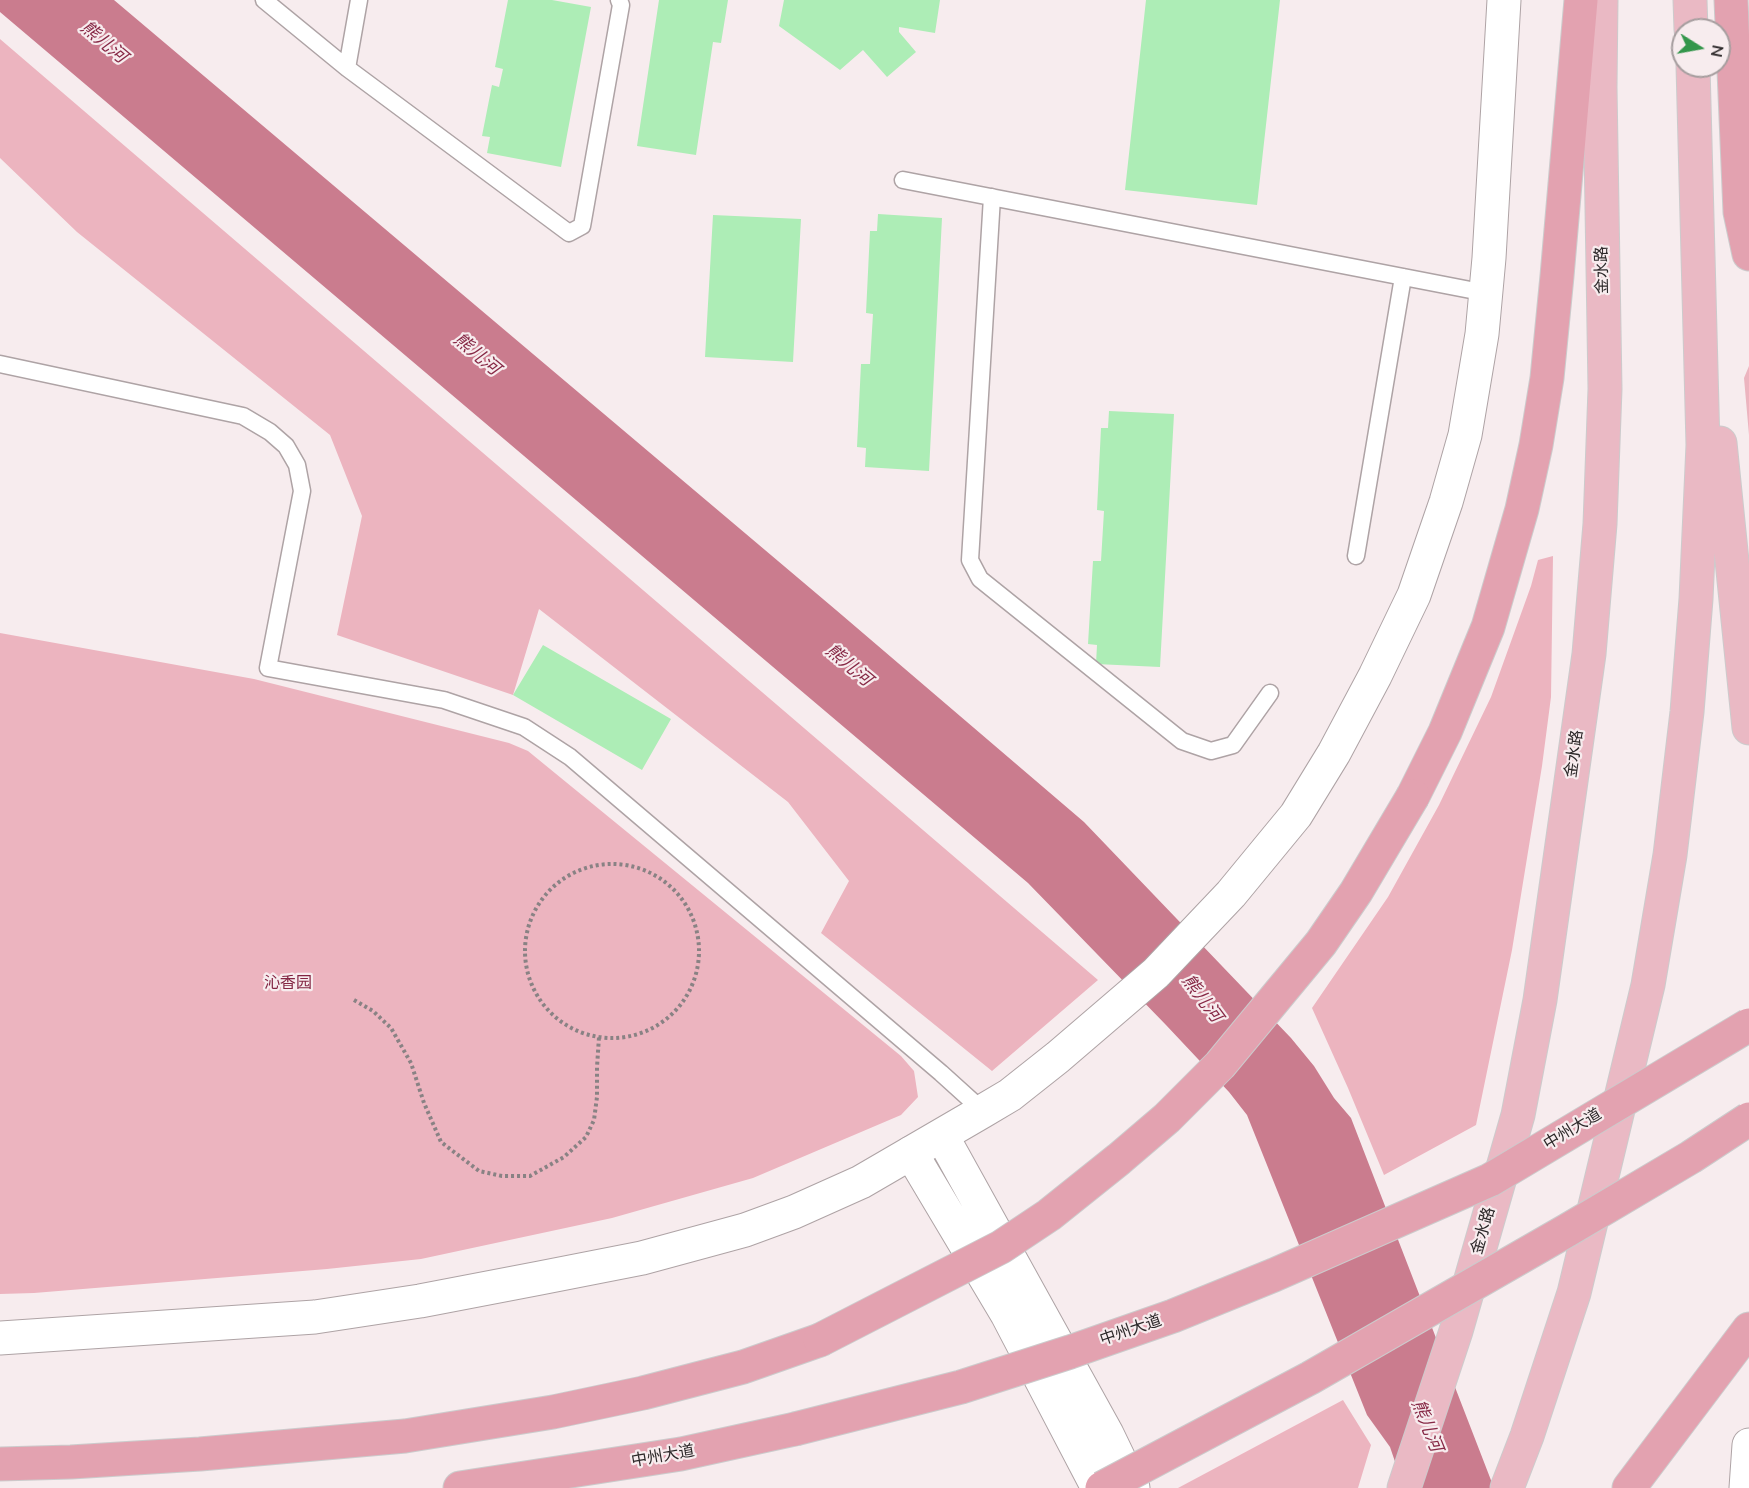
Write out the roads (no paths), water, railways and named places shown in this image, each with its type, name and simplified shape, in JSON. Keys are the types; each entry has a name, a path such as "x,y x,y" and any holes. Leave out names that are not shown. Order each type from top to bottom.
{"highway":[{"path":"0,1464 201,1454 405,1436 553,1412 644,1393 743,1367 820,1340 1000,1247 1049,1215 1167,1118 1220,1065 1321,943 1356,892 1413,796 1445,732 1488,627 1522,509 1547,378 1581,0"},
{"path":"1731,0 1740,212 1749,254"},
{"name":"中州大道","path":"460,1488 681,1454 795,1429 961,1387 1173,1316 1274,1275 1490,1180 1749,1025"},
{"path":"1102,1488 1310,1378 1605,1208 1691,1157 1749,1119"},
{"path":"1629,1488 1749,1329"},
{"path":"621,1488 795,1429"}],"main road":[{"name":"金水路","path":"1404,1488 1456,1331 1518,1115 1540,1000 1589,654 1600,524 1605,389 1600,87 1601,0"},
{"path":"1690,0 1691,18"},
{"path":"1507,1488 1527,1436 1574,1293 1648,985 1670,855 1696,599 1703,445 1693,78"},
{"path":"1698,257 1749,728"}],"street":[{"path":"0,1338 315,1317 420,1301 630,1260 745,1230 794,1212 861,1182 1010,1095 1155,974 1231,894 1296,815 1334,753 1414,595 1466,435 1482,334 1504,0"},
{"path":"942,1136 1107,1434 1133,1488"},
{"path":"911,1153 1007,1314 1098,1488"},
{"path":"1746,1488 1749,1445"}],"lane":[{"path":"264,0 347,68 569,233 582,226 621,5 619,0"},
{"path":"347,68 359,0"},
{"path":"903,180 1486,293"},
{"path":"992,197 970,560 980,579 1182,741 1211,751 1233,745 1270,693"},
{"path":"1356,556 1403,277"},
{"path":"0,364 243,416 270,432 286,446 297,465 302,491 268,668 444,700 524,727 570,757 983,1111"}],"water":[{"name":"熊儿河","path":"0,0 114,0 1084,822 1291,1038 1351,1118 1494,1488 1404,1488 1390,1447 1367,1415 1247,1115 1229,1092 1166,1025 1028,883 0,12"}],"park label":[{"name":"沁香园","path":"288,984"}]}
